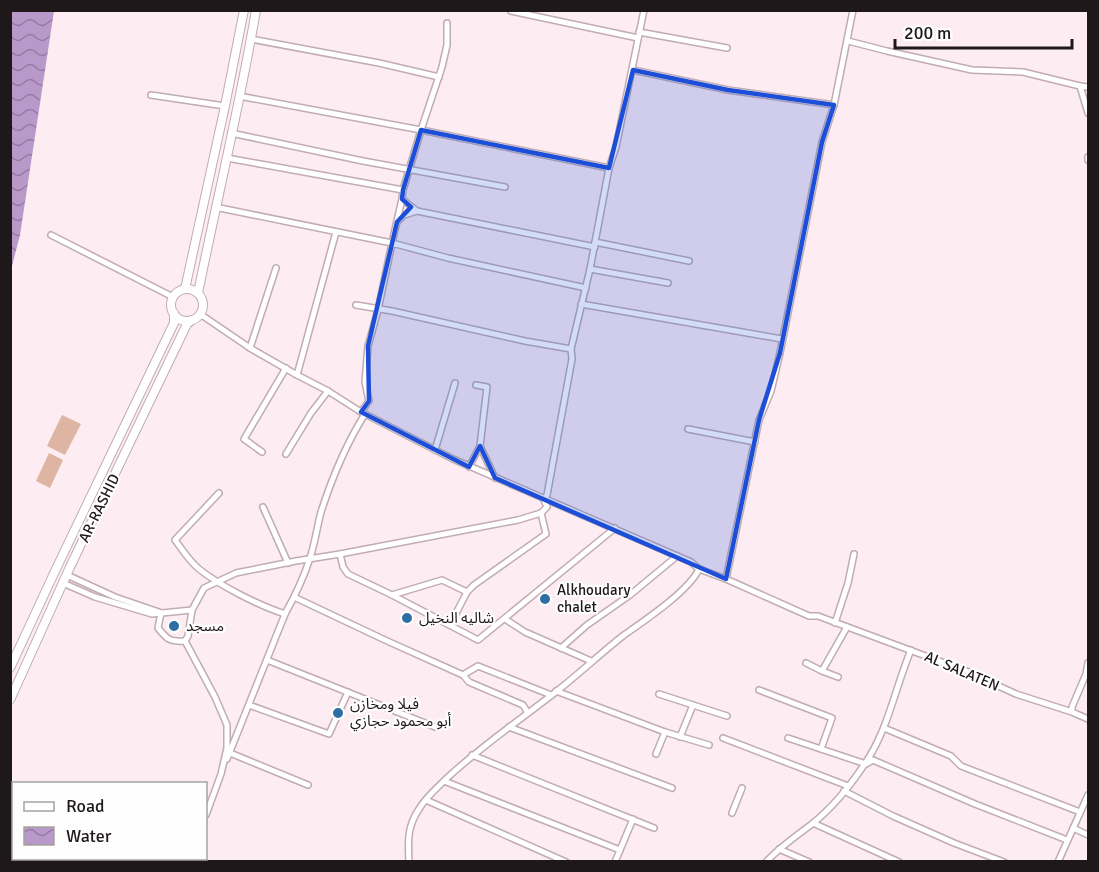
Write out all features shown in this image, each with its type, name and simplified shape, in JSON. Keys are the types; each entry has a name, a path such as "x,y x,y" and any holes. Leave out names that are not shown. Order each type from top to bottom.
{"main road":[{"path":"185,289 244,10"},
{"path":"198,293 185,289 177,293 171,305 174,313 184,320 192,320 200,314 203,305 198,293 256,10"},
{"name":"AR-RASHID","path":"10,668 174,323 174,313"},
{"name":"AR-RASHID","path":"10,700 187,324 192,320"}],"street":[{"path":"161,613 158,628 167,639 175,642 184,641 188,636 192,610 204,588 236,573 518,520 541,513 547,507 544,500 547,495 572,359 571,349 590,269 609,168 616,147 633,70 644,10"},
{"path":"726,579 759,420 771,391 822,142 834,105 853,10"},
{"path":"511,11 638,35 727,48"},
{"path":"207,812 285,614 310,558 321,513 336,473 369,401 365,382 368,346 378,310 403,190 447,45 447,23"},
{"path":"251,39 439,76"},
{"path":"848,41 972,70 1023,72 1089,87"},
{"path":"633,70 728,90 834,105"},
{"path":"1080,86 1089,113"},
{"path":"151,95 225,106"},
{"path":"239,96 609,168"},
{"path":"231,133 363,161 505,187"},
{"path":"227,158 403,190"},
{"path":"402,199 417,212"},
{"path":"215,207 392,243 448,258 586,288"},
{"path":"397,222 404,215 417,212 689,261"},
{"path":"297,375 336,232"},
{"path":"51,235 174,297"},
{"path":"250,348 276,268"},
{"path":"590,269 668,283"},
{"path":"581,304 782,339"},
{"path":"356,305 571,349"},
{"name":"AL SALATEN","path":"200,314 250,348 363,413 469,467 615,528 691,562 699,570 726,579 808,616 818,616 911,650 1017,694 1089,719"},
{"path":"262,452 244,439 286,368"},
{"path":"435,450 455,383"},
{"path":"469,467 480,446 487,387 476,385"},
{"path":"286,454 311,413 328,391"},
{"path":"688,429 754,442"},
{"path":"480,446 495,478"},
{"path":"219,493 175,540 197,568 267,608 285,614"},
{"path":"262,507 288,563"},
{"path":"450,624 466,592 546,534 541,513"},
{"path":"340,554 343,567 348,574 478,640 615,528"},
{"path":"835,623 848,583 854,554"},
{"path":"561,648 587,625 630,595 677,556"},
{"path":"409,861 408,840 411,826 419,808 444,781 472,755 668,603 695,577 699,570"},
{"path":"65,579 95,597 152,614 192,610"},
{"path":"392,595 442,580 466,592"},
{"path":"294,597 463,675 469,682 523,705 528,712"},
{"path":"505,619 525,632 591,662"},
{"path":"822,671 848,627"},
{"path":"184,641 215,697 227,725 227,748 221,774"},
{"path":"766,861 833,804 866,764 884,728 911,650"},
{"path":"267,660 435,727"},
{"path":"806,663 838,677"},
{"path":"1072,712 1089,663"},
{"path":"463,675 478,666 665,732 709,745"},
{"path":"759,690 832,718 821,749"},
{"path":"249,705 329,734 348,692"},
{"path":"659,694 727,716"},
{"path":"680,736 693,705"},
{"path":"509,727 672,789"},
{"path":"884,728 951,756 961,766 1080,812"},
{"path":"656,754 665,732"},
{"path":"723,738 846,789 893,816 954,843 1004,861"},
{"path":"788,738 866,764 873,760 1067,840"},
{"path":"230,753 308,785"},
{"path":"472,755 654,828"},
{"path":"444,781 620,850"},
{"path":"732,813 742,788"},
{"path":"1058,861 1089,795"},
{"path":"426,800 566,861"},
{"path":"615,861 633,819"},
{"path":"813,823 899,861"},
{"path":"1073,828 1089,835"},
{"path":"778,849 809,861"}],"highlighted area":[{"path":"633,70 728,90 834,105 822,142 780,353 759,420 726,579 495,478 480,446 469,467 361,412 369,401 368,346 397,222 411,207 402,199 403,190 421,130 609,168"}],"shaded area":[{"path":"62,415 81,424 65,455 47,446"},
{"path":"49,453 63,460 50,488 36,481"}],"water":[{"path":"11,10 54,11 20,235 11,270"}],"place":[{"name":"Alkhoudary chalet","path":"545,599"},
{"name":"شاليه النخيل","path":"407,618"},
{"name":"مسجد","path":"174,626"},
{"name":"فيلا ومخازن أبو محمود حجازي","path":"338,713"}]}
